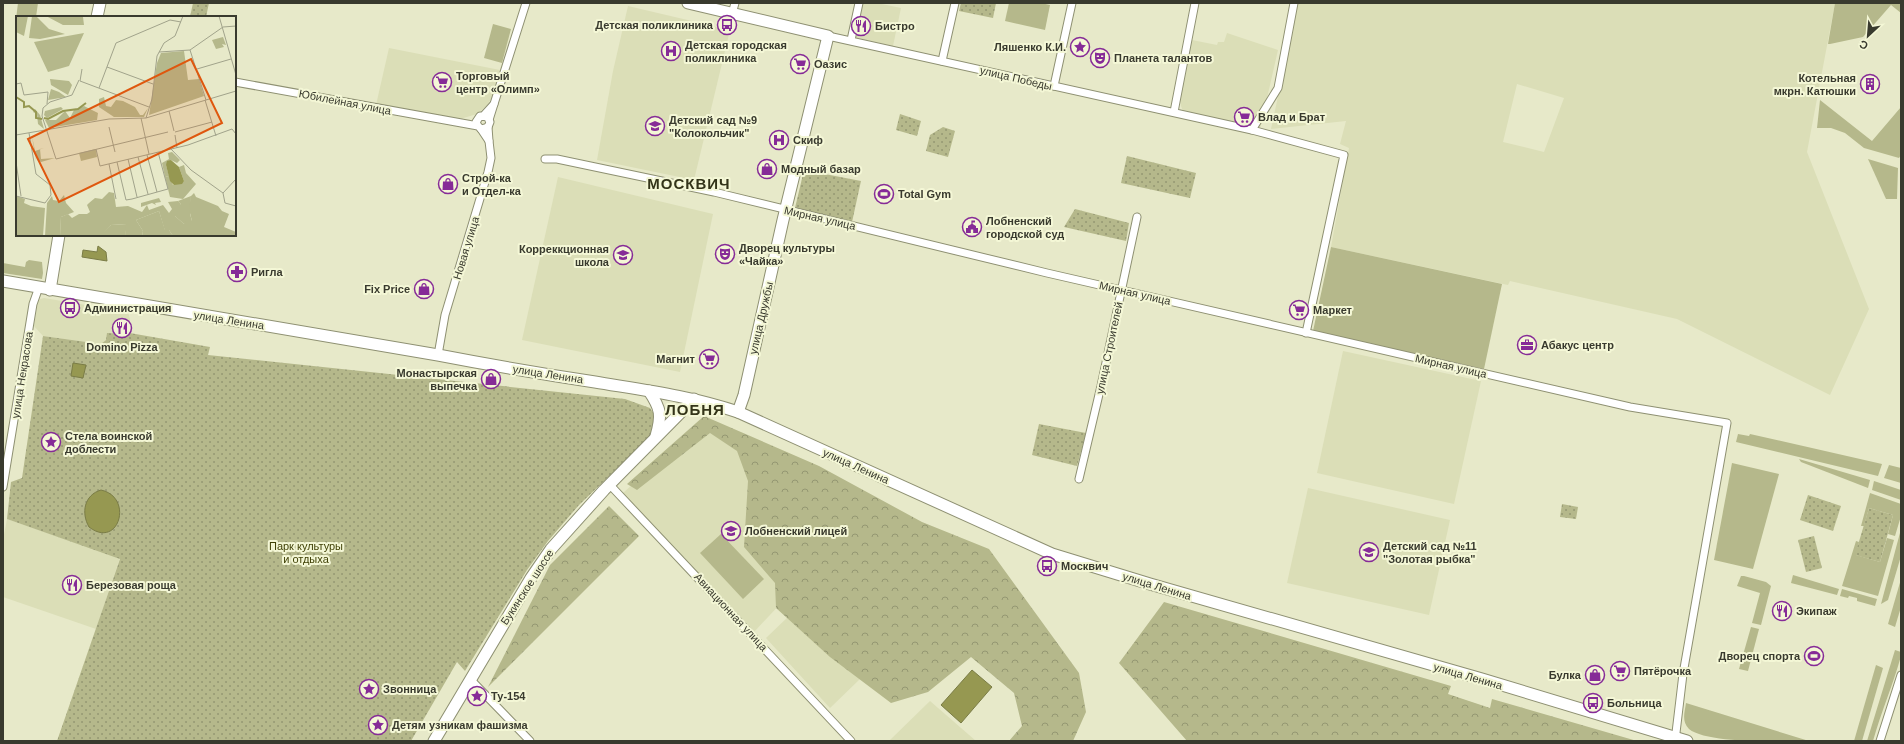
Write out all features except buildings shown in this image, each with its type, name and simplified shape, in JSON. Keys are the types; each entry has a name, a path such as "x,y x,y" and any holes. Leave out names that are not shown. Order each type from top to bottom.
{"main road":[{"path":"97,16 100,3"},
{"name":"улица Победы","path":"688,3 733,8 828,36"},
{"name":"улица Дружбы","path":"738,412 744,395 786,210 808,125 828,36"},
{"name":"улица Некрасова","path":"44,289 59,236"},
{"name":"улица Ленина","path":"3,282 438,355 494,366 694,398 738,412 1052,554 1675,739 1687,741"},
{"path":"649,390 659,406 660,422 655,438"},
{"name":"Букинское шоссе","path":"434,741 470,678 531,578 551,549 610,484 694,398"}],"street":[{"path":"483,122 494,104 526,3"},
{"path":"851,40 858,3"},
{"path":"942,61 955,3"},
{"path":"1054,86 1072,3"},
{"path":"1174,112 1195,3"},
{"path":"1252,130 1278,88 1294,3"},
{"name":"улица Победы","path":"828,36 1174,112 1252,130 1344,155 1306,333"},
{"name":"Юбилейная улица","path":"236,82 455,123 483,122"},
{"name":"Новая улица","path":"438,355 445,315 491,158 489,141 483,122"},
{"name":"Мирная улица","path":"545,160 556,159 714,192 1121,290 1630,407 1727,423 1683,674 1675,739"},
{"name":"улица Строителей","path":"1079,479 1137,217"},
{"name":"улица Некрасова","path":"3,487 33,304 44,289"},
{"name":"Авиационная улица","path":"610,484 852,741"},
{"path":"1880,741 1901,675"},
{"path":"470,678 530,741"}],"shaded area":[{"path":"860,3 877,3 901,8 893,46 853,37"},
{"path":"1298,3 1835,3 1807,152 1869,309 1830,395 1677,319 1510,281 1508,285 1331,247 1349,148 1340,144 1346,121 1271,129","holes":["1517,84 1564,98 1544,152 1503,142"]},
{"path":"628,6 730,30 694,180 597,160 613,71"},
{"path":"1227,33 1278,50 1260,129 1183,111 1181,106 1180,99 1192,40 1217,45 1218,42 1224,42"},
{"path":"389,48 500,70 492,98 477,114 460,119 446,118 376,105"},
{"name":"Корреккционная школа","path":"558,177 713,214 680,372 522,340"},
{"path":"98,246 106,252 107,261 82,257 83,250 97,252"},
{"path":"44,298 128,312 130,319 128,332 124,332 124,334 106,340 101,344 43,336 34,326 38,301"},
{"path":"1343,351 1481,381 1454,504 1317,473"},
{"path":"73,363 86,365 83,378 71,376"},
{"name":"Лобненский лицей","path":"693,430 732,435 815,479 784,600 754,632 623,493"},
{"name":"Детский сад №11 \"Золотая рыбка\"","path":"1308,488 1450,520 1429,615 1287,583"},
{"path":"101,490 111,495 117,502 120,511 119,520 115,527 108,532 99,532 89,527 85,516 88,500 95,492"},
{"path":"7,519 120,558 96,629 3,597 3,540"},
{"path":"789,616 860,679 830,708 766,638"},
{"path":"972,670 992,687 961,723 941,705"},
{"path":"930,701 976,741 889,741"}],"green space":[{"path":"18,3 38,3 36,16 16,16"},
{"path":"193,3 209,3 206,16 190,16"},
{"path":"961,3 996,3 993,18 959,11"},
{"path":"1009,3 1041,3 1050,5 1045,30 1005,21"},
{"path":"1835,3 1901,3 1901,13 1891,5 1863,37 1828,44"},
{"path":"493,24 511,29 502,63 484,58"},
{"path":"1820,100 1872,141 1901,107 1901,155 1899,158 1864,148 1845,133 1831,128 1817,128"},
{"path":"900,114 921,121 917,136 896,130"},
{"path":"943,127 955,131 948,157 926,151 930,135"},
{"path":"1127,156 1196,173 1190,198 1121,183"},
{"path":"1868,159 1898,168 1897,199 1886,199"},
{"path":"804,170 861,181 852,222 795,208"},
{"path":"1075,209 1129,223 1126,241 1064,227"},
{"path":"1331,247 1502,284 1484,369 1313,331"},
{"path":"29,260 42,262 42,279 3,273 3,263 25,267 26,262"},
{"name":"Парк культуры и отдыха","path":"124,332 210,347 208,355 625,399 650,408 655,415 653,434 579,505 548,541 527,570 465,671 457,662 411,741 57,741 120,559 7,519 11,482 22,478 43,336 101,344 106,340 107,333 124,334"},
{"path":"704,416 819,466 922,522 989,549 1079,673 1086,712 1073,741 1009,741 1022,726 1014,693 971,657 928,692 891,703 830,657 776,608 775,583 744,547 748,481 737,451 710,433 637,490 627,484"},
{"path":"1039,424 1086,433 1077,466 1032,455"},
{"path":"1738,434 1749,436 1750,434 1882,464 1878,476 1736,442"},
{"path":"1799,459 1870,480 1868,488 1801,462"},
{"path":"1732,463 1779,474 1753,569 1714,560"},
{"path":"1889,465 1901,468 1901,483 1884,478"},
{"path":"1874,481 1901,490 1901,500 1872,490"},
{"path":"1870,493 1901,504 1901,516 1895,536 1888,534 1893,515 1869,508 1864,526 1861,526"},
{"path":"1808,495 1841,506 1833,531 1800,520"},
{"path":"1562,504 1578,507 1576,519 1560,517"},
{"path":"609,506 639,536 488,687 550,565"},
{"path":"1869,508 1893,515 1880,562 1855,555"},
{"path":"1901,529 1901,556 1888,600 1881,604"},
{"path":"721,534 764,579 743,599 700,553"},
{"path":"1814,536 1822,568 1806,572 1798,540"},
{"path":"1887,538 1894,540 1878,596 1842,586 1856,541 1859,542 1856,555 1880,562"},
{"path":"1793,575 1839,589 1837,595 1791,583"},
{"path":"1741,576 1766,582 1771,586 1761,625 1752,623 1760,593 1737,586"},
{"path":"1901,579 1901,607 1895,627 1888,624"},
{"path":"1842,589 1877,599 1875,606 1857,601 1857,598 1840,596"},
{"path":"1164,602 1451,686 1448,694 1490,708 1492,699 1637,741 1187,741 1119,663"},
{"path":"1751,627 1759,629 1748,671 1739,669"},
{"path":"1895,650 1901,652 1898,667 1873,741 1867,741"},
{"path":"1876,665 1883,668 1862,741 1854,741"},
{"path":"1686,703 1809,741 1746,741 1698,734 1689,729 1685,723 1684,716"}],"place":[{"name":"Детская поликлиника","path":"727,25"},
{"name":"Бистро","path":"861,26"},
{"name":"Ляшенко К.И.","path":"1080,47"},
{"name":"Детская городская поликлиника","path":"671,51"},
{"name":"Планета талантов","path":"1100,58"},
{"name":"Оазис","path":"800,64"},
{"name":"Торговый центр «Олимп»","path":"442,82"},
{"name":"Котельная мкрн. Катюшки","path":"1870,84"},
{"name":"Влад и Брат","path":"1244,117"},
{"name":"Детский сад №9 \"Колокольчик\"","path":"655,126"},
{"name":"Скиф","path":"779,140"},
{"name":"Модный базар","path":"767,169"},
{"name":"Строй-ка и Отдел-ка","path":"448,184"},
{"name":"Total Gym","path":"884,194"},
{"name":"Лобненский городской суд","path":"972,227"},
{"name":"Дворец культуры «Чайка»","path":"725,254"},
{"name":"Корреккционная школа","path":"623,255"},
{"name":"Ригла","path":"237,272"},
{"name":"Fix Price","path":"424,289"},
{"name":"Администрация","path":"70,308"},
{"name":"Маркет","path":"1299,310"},
{"name":"Domino Pizza","path":"122,328"},
{"name":"Абакус центр","path":"1527,345"},
{"name":"Магнит","path":"709,359"},
{"name":"Монастырская выпечка","path":"491,379"},
{"name":"Стела воинской доблести","path":"51,442"},
{"name":"Лобненский лицей","path":"731,531"},
{"name":"Детский сад №11 \"Золотая рыбка\"","path":"1369,552"},
{"name":"Москвич","path":"1047,566"},
{"name":"Березовая роща","path":"72,585"},
{"name":"Экипаж","path":"1782,611"},
{"name":"Дворец спорта","path":"1814,656"},
{"name":"Пятёрочка","path":"1620,671"},
{"name":"Булка","path":"1595,675"},
{"name":"Звонница","path":"369,689"},
{"name":"Ту-154","path":"477,696"},
{"name":"Больница","path":"1593,703"},
{"name":"Детям узникам фашизма","path":"378,725"}],"district":[{"name":"МОСКВИЧ","path":"689,183"},
{"name":"ЛОБНЯ","path":"695,409"}]}
